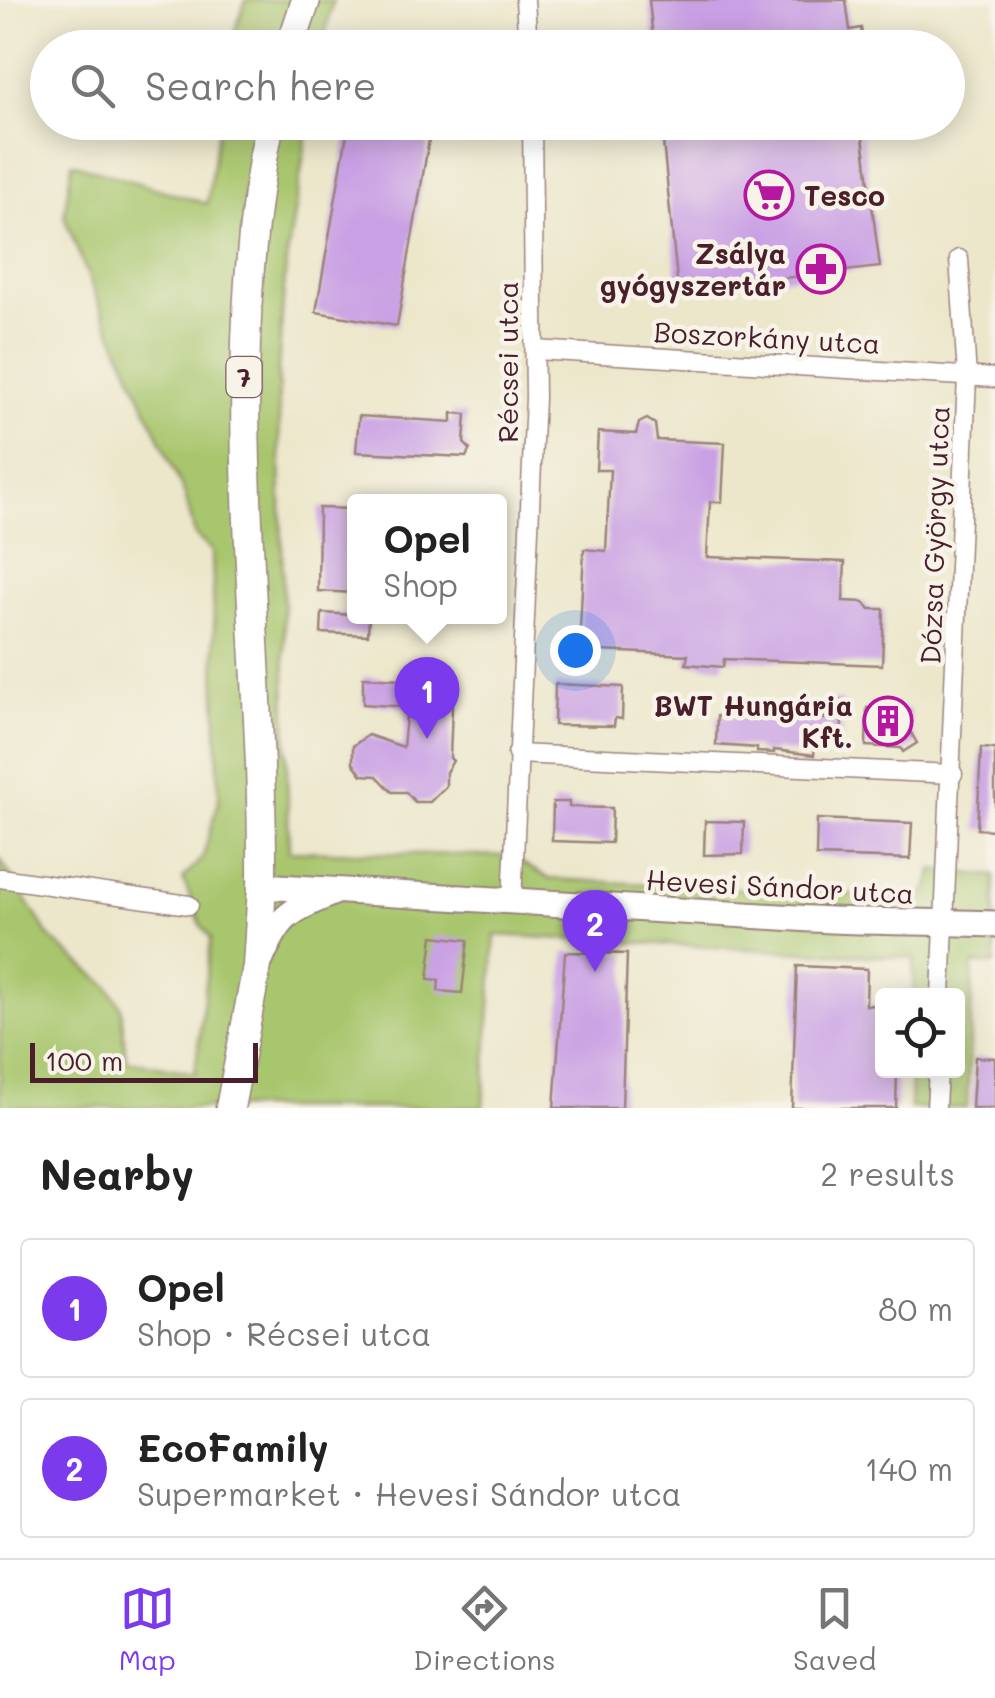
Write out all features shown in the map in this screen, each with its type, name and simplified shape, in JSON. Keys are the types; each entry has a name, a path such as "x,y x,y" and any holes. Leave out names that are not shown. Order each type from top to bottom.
{"main road":[{"path":"296,30 306,0"},
{"name":"7","path":"230,1108 258,966 262,886 244,396 248,264 267,140"},
{"path":"262,846 291,876 320,888 338,890"},
{"name":"Hevesi Sándor utca","path":"262,886 413,892 512,902 995,924"},
{"path":"258,966 270,934 282,919 338,890"}],"street":[{"path":"524,0 526,30"},
{"name":"Récsei utca","path":"512,902 516,754 532,510 536,350 532,140"},
{"name":"Dózsa György utca","path":"942,988 967,376 959,259"},
{"name":"Boszorkány utca","path":"536,350 995,378"},
{"path":"516,754 952,774"},
{"path":"0,878 189,905"},
{"path":"936,1108 938,1078"}],"green space":[{"path":"246,0 333,0 326,30 235,30"},
{"path":"216,140 306,140 286,262 278,368 289,851 510,856 550,879 915,898 928,890 933,870 995,876 995,964 973,964 967,1108 910,1108 911,1078 965,1078 965,988 913,988 914,958 495,935 483,1108 0,1108 0,859 51,939 108,986 121,1007 126,1060 195,1073 211,938 201,925 183,879 203,857 219,800 212,551 195,535 185,495 64,216 72,163 207,204"}],"building":[{"path":"649,0 846,0 850,30 652,30"},
{"path":"346,140 429,140 397,326 316,312"},
{"name":"Tesco","path":"663,140 863,140 880,267 678,290"},
{"path":"452,413 466,414 464,443 470,449 466,457 356,452 359,416 452,422"},
{"path":"647,419 655,424 657,440 725,443 722,502 710,502 707,557 845,562 843,601 864,602 870,609 884,609 882,665 724,659 723,667 686,664 688,655 579,650 584,549 606,551 610,470 596,470 598,432 636,434 639,423"},
{"path":"319,508 347,509 347,593 318,591"},
{"path":"322,613 347,615 347,624 369,624 368,635 321,633"},
{"path":"363,677 453,682 453,761 446,772 446,786 430,802 415,802 406,792 392,792 377,776 362,775 353,763 353,746 368,735 403,747 407,707 363,704"},
{"path":"555,684 623,687 622,719 615,718 614,726 554,725"},
{"path":"826,700 843,701 841,739 816,737 814,755 716,745 717,716 825,719"},
{"name":"BWT Hungária Kft.","path":"867,708 910,710 910,731 917,743 903,752 901,748 866,746"},
{"path":"981,748 995,749 995,830 977,829"},
{"path":"553,802 569,802 569,807 612,808 611,843 552,841"},
{"path":"817,819 912,823 910,859 816,856"},
{"path":"705,821 744,822 743,854 704,855"},
{"path":"433,936 468,940 462,993 438,991 439,980 428,979"},
{"path":"565,952 627,954 622,1108 554,1108"},
{"path":"797,966 867,969 866,1005 875,1006 875,1078 897,1078 896,1108 792,1108"},
{"path":"975,1057 995,1058 995,1108 972,1108"}],"place":[{"name":"Tesco","path":"769,195"},
{"name":"Zsálya gyógyszertár","path":"821,269"},
{"name":"BWT Hungária Kft.","path":"888,721"},
{"name":"Opel","path":"427,739"},
{"name":"EcoFamily","path":"595,972"}]}
